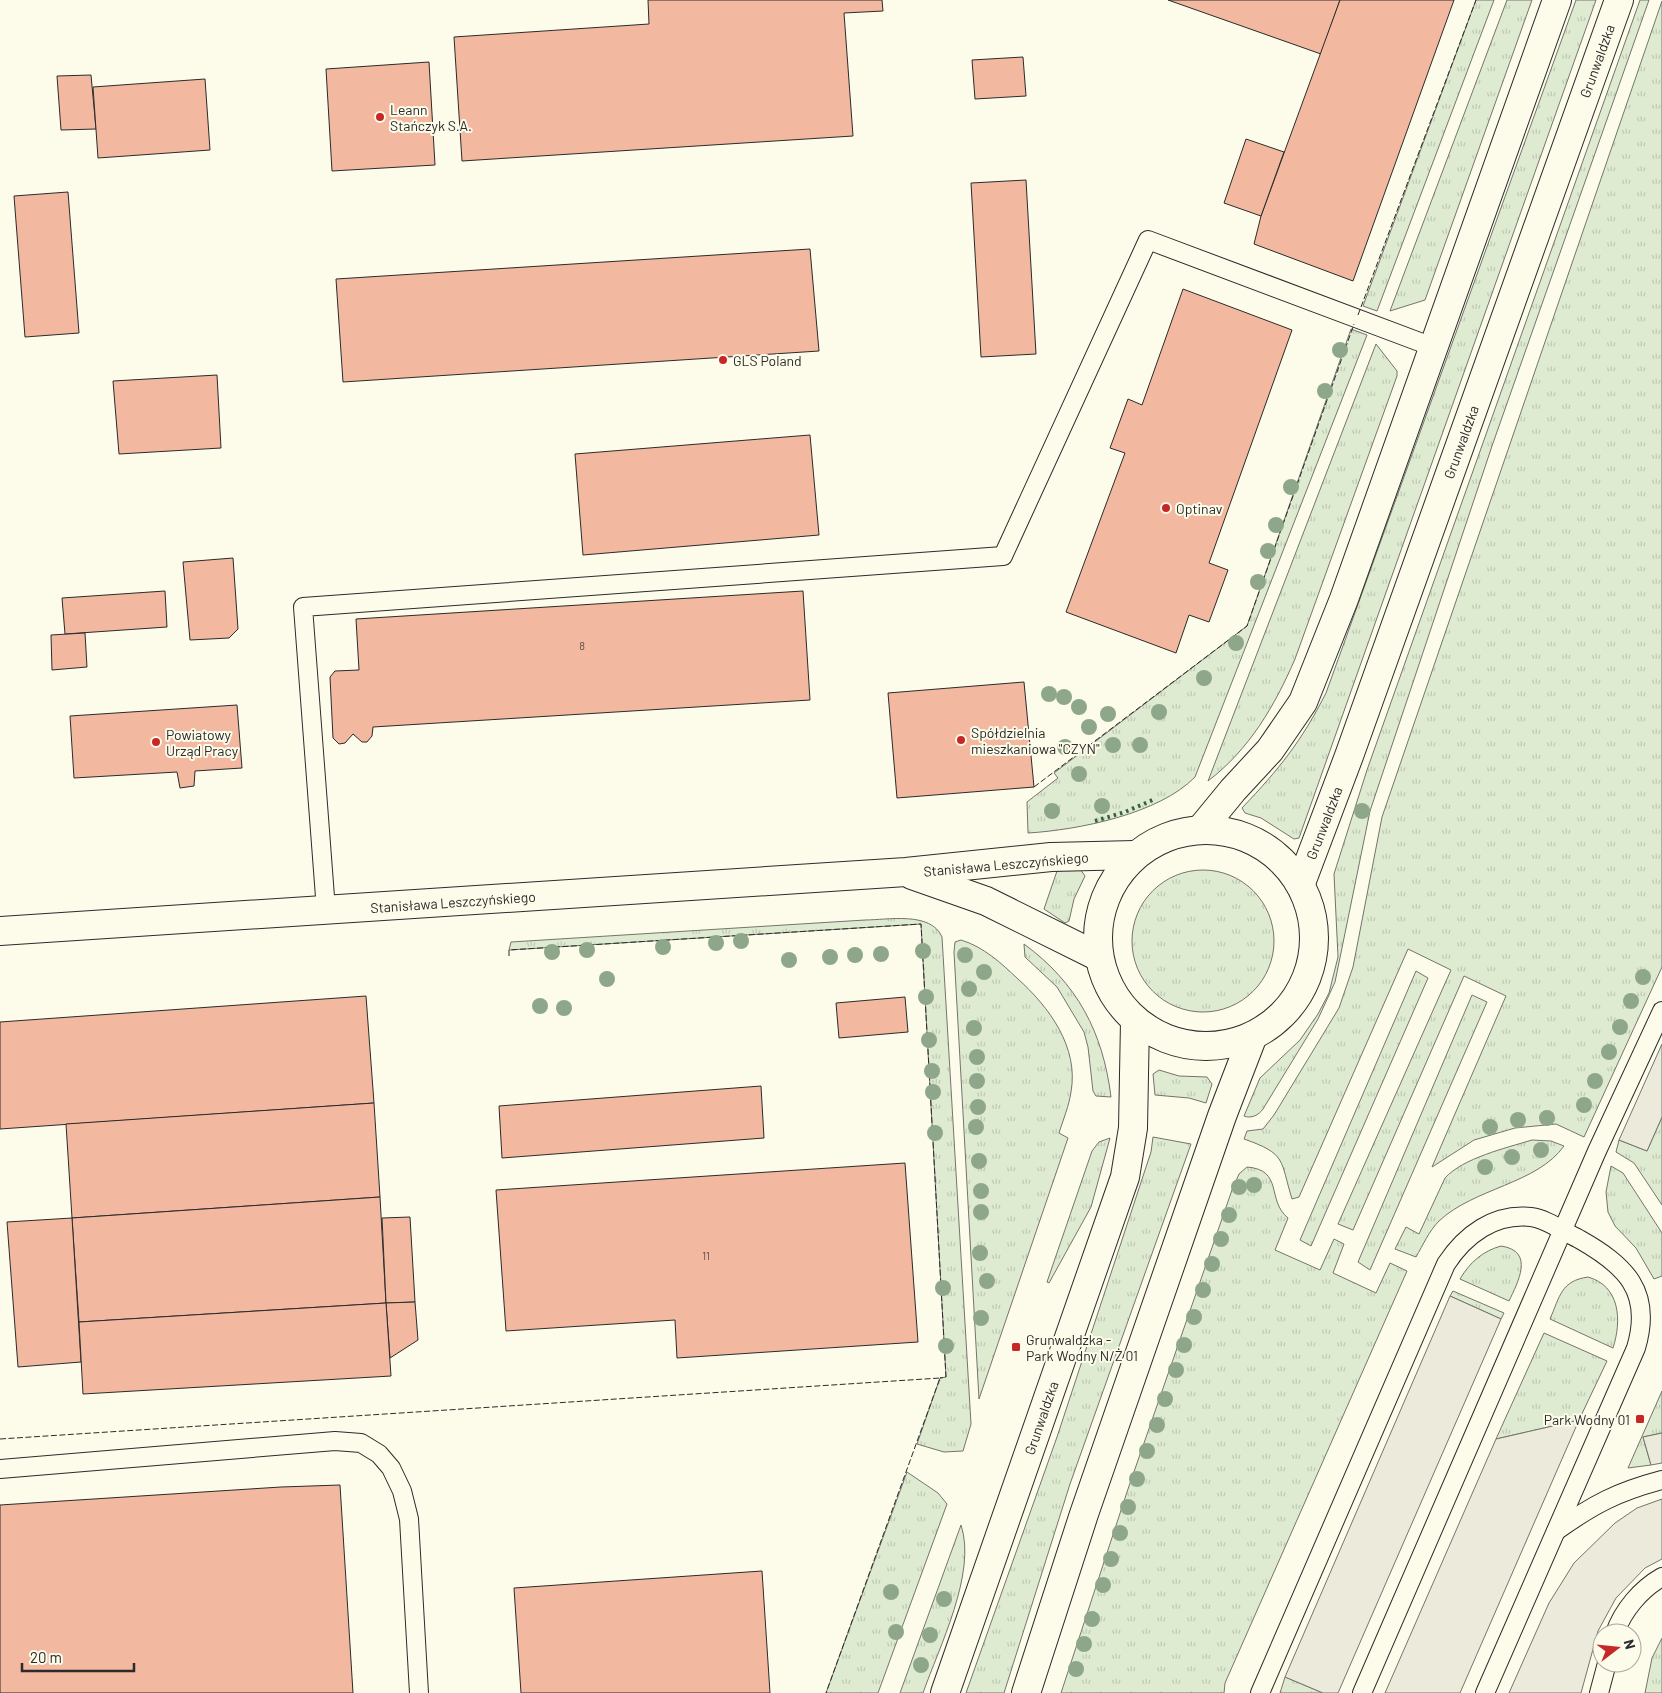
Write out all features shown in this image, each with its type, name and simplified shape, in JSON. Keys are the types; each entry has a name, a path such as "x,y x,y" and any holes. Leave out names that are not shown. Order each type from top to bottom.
{"street":[{"path":"1201,829 1232,790 1270,750 1303,702 1344,599 1557,0"},
{"name":"Grunwaldzka","path":"1301,883 1349,756 1619,0"},
{"path":"1201,829 1240,834 1275,854 1301,883 1315,927 1311,972 1289,1011 1252,1038 1212,1048 1170,1042 1135,1021 1111,992 1099,957 1099,920 1112,884 1135,855 1166,837 1201,829"},
{"name":"Stanisława Leszczyńskiego","path":"0,931 906,872 1051,857 1135,855"},
{"name":"Stanisława Leszczyńskiego","path":"906,872 986,901 1099,957"},
{"name":"Grunwaldzka","path":"945,1693 1125,1177 1133,1128 1135,1021"},
{"path":"1026,1693 1084,1514 1222,1116 1252,1038"}],"lane":[{"path":"326,910 303,607 1002,556 1148,240 1433,347"},
{"path":"1362,1693 1563,1231 1662,1010"},
{"path":"1260,1693 1440,1278 1456,1248 1471,1234 1502,1219 1532,1217 1563,1231 1614,1261 1634,1287 1641,1316 1641,1332 1636,1348 1485,1693"},
{"path":"0,1469 335,1441 361,1443 379,1454 391,1468 402,1491 409,1519 419,1693"},
{"path":"1556,1532 1600,1501 1630,1489 1662,1480"},
{"path":"1621,1623 1635,1599 1652,1582 1662,1577"},
{"path":"1599,1693 1604,1673"}],"green space":[{"path":"1476,0 1494,0 1377,311 1363,306"},
{"path":"1507,0 1532,0 1425,300 1390,311"},
{"path":"1576,0 1596,0 1299,838 1294,839 1261,818 1245,813 1242,808 1289,754 1308,726 1326,693"},
{"path":"1640,0 1649,0 1492,446 1370,811 1335,982 1318,1019 1263,1109 1255,1116 1244,1116 1260,1078 1300,1040 1318,1014 1329,993 1338,957 1334,874 1367,770"},
{"path":"1662,1 1662,967 1584,1137 1556,1124 1515,1128 1474,1140 1432,1167 1506,996 1464,976 1353,1230 1338,1224 1451,970 1408,949 1299,1197 1292,1199 1283,1167 1275,1154 1258,1144 1244,1139 1247,1131 1263,1129 1274,1115 1339,1008 1353,967 1382,817"},
{"path":"1351,329 1367,335 1195,777 1180,790 1161,801 1117,818 1070,828 1028,833 1027,802 1058,778 1054,773 1247,626"},
{"path":"1376,344 1397,371 1397,376 1295,659 1279,693 1260,725 1236,755 1208,781"},
{"path":"1080,869 1085,876 1074,899 1069,921 1065,923 1044,909 1057,871"},
{"path":"1203,870 1217,871 1230,875 1243,882 1253,891 1262,901 1269,914 1273,927 1273,955 1269,968 1262,981 1253,991 1243,1000 1230,1007 1217,1011 1203,1012 1189,1011 1176,1007 1163,1000 1153,991 1144,981 1137,968 1133,955 1132,941 1133,927 1137,914 1144,901 1153,891 1163,882 1176,875 1189,871"},
{"path":"865,920 919,920 928,923 942,937 971,1424 963,1451 944,1452 917,1444 940,1378 946,1377 921,924 509,950 511,942"},
{"path":"961,940 992,956 1030,990 1051,1015 1066,1044 1072,1075 1070,1097 1059,1133 1068,1138 979,1399 954,952 955,942"},
{"path":"1024,944 1059,975 1073,992 1084,1011 1094,1030 1101,1051 1111,1097 1096,1096 1093,1091 1088,1047 1084,1032 1057,987 1025,957"},
{"path":"1416,971 1428,978 1311,1246 1300,1240"},
{"path":"1472,995 1487,1002 1370,1270 1358,1262"},
{"path":"1159,1070 1179,1076 1207,1077 1212,1084 1206,1103 1189,1098 1155,1095 1153,1074"},
{"path":"1662,1117 1662,1205 1634,1163 1616,1152 1619,1140 1647,1151"},
{"path":"1153,1137 1191,1144 1070,1484 1004,1693 966,1693 1057,1437 1151,1152"},
{"path":"1110,1138 1091,1207 1049,1283 1047,1282 1092,1151 1099,1142"},
{"path":"1532,1140 1551,1141 1564,1146 1552,1159 1538,1169 1453,1210 1435,1225 1416,1257 1395,1249 1406,1227 1419,1234 1445,1178 1453,1171 1486,1154"},
{"path":"1611,1166 1623,1173 1662,1233 1662,1276 1654,1279 1636,1248 1615,1226 1608,1212 1606,1192"},
{"path":"1247,1167 1258,1169 1266,1174 1273,1187 1281,1211 1288,1218 1275,1250 1320,1270 1334,1239 1344,1244 1333,1273 1376,1293 1390,1263 1407,1271 1225,1683 1224,1693 1061,1693 1128,1489 1232,1190 1239,1174"},
{"path":"1501,1246 1511,1249 1518,1254 1521,1261 1519,1277 1509,1301 1460,1279 1468,1267 1478,1258 1488,1251"},
{"path":"1588,1277 1599,1281 1607,1288 1616,1305 1617,1326 1613,1348 1550,1319 1559,1297 1567,1286 1579,1279"},
{"path":"1453,1291 1504,1313 1501,1319 1450,1296"},
{"path":"1544,1333 1607,1361 1579,1420 1496,1439"},
{"path":"1662,1391 1662,1433 1643,1437 1651,1465 1628,1468"},
{"path":"907,1472 938,1493 947,1504 878,1693 826,1693"},
{"path":"961,1525 965,1544 964,1565 954,1610 923,1693 900,1693"},
{"path":"1662,1638 1662,1693 1645,1693 1652,1658"},
{"path":"1285,1677 1323,1693 1280,1693"}],"shaded area":[{"path":"1662,1044 1662,1117 1647,1151 1619,1140"},
{"path":"1450,1296 1501,1319 1338,1693 1323,1693 1285,1677"},
{"path":"1579,1420 1460,1693 1385,1693 1496,1439"},
{"path":"1662,1433 1662,1463 1651,1465 1643,1437"},
{"path":"1662,1499 1662,1559 1645,1568 1616,1598 1602,1623 1592,1623 1592,1653 1581,1693 1509,1693 1549,1603 1574,1563 1615,1523 1637,1508"}],"building":[{"path":"648,0 882,0 883,11 844,13 853,136 462,161 454,37 649,24"},
{"path":"1168,0 1340,0 1321,54"},
{"path":"1340,0 1454,0 1353,281 1254,244 1261,216"},
{"path":"1023,57 1026,96 975,99 972,60"},
{"name":"Leann Stańczyk S.A.","path":"429,62 435,165 332,171 326,69"},
{"path":"91,75 96,129 61,130 57,76"},
{"path":"205,79 210,150 98,158 93,87"},
{"path":"1246,139 1284,152 1261,216 1224,203"},
{"path":"1026,180 1036,354 981,357 971,183"},
{"path":"68,192 79,333 25,337 14,196"},
{"path":"810,249 819,351 343,382 336,279"},
{"name":"Optinav","path":"1183,289 1292,330 1209,563 1228,570 1209,622 1189,615 1176,653 1066,612 1125,453 1110,448 1128,399 1142,405"},
{"path":"217,375 221,448 119,454 113,381"},
{"path":"810,435 819,535 583,555 575,454"},
{"path":"233,558 238,629 229,638 190,640 183,562"},
{"path":"165,591 167,627 65,634 62,598"},
{"path":"803,591 810,700 373,727 372,736 367,742 362,742 353,734 345,743 339,744 333,738 330,677 335,671 359,670 356,619"},
{"path":"85,633 87,667 52,670 51,635"},
{"name":"Spółdzielnia mieszkaniowa \"CZYN\"","path":"1024,682 1034,787 897,798 888,693"},
{"name":"Powiatowy Urząd Pracy","path":"237,705 242,768 195,771 194,786 180,788 177,772 74,778 70,716"},
{"path":"366,996 374,1103 0,1129 0,1022"},
{"path":"905,997 908,1032 839,1038 836,1003"},
{"path":"761,1086 764,1138 502,1158 499,1106"},
{"path":"374,1103 380,1197 72,1218 66,1124"},
{"path":"905,1163 918,1342 677,1358 675,1320 506,1331 496,1190"},
{"path":"380,1197 386,1303 79,1322 72,1218"},
{"path":"410,1217 415,1302 386,1303 382,1218"},
{"path":"72,1218 81,1362 18,1367 7,1222"},
{"path":"415,1302 418,1340 390,1358 386,1303"},
{"path":"386,1303 391,1376 83,1394 79,1322"},
{"path":"340,1485 353,1693 0,1693 0,1505"},
{"path":"762,1571 770,1693 521,1693 514,1588"}],"hedge":[{"path":"1095,821 1125,812 1155,799"}],"fence":[{"path":"1358,315 1476,0"},
{"path":"1034,787 1247,626 1354,324"},
{"path":"509,956 509,950 921,924 946,1377 940,1378"},
{"path":"0,1439 940,1378 826,1693"}],"place":[{"name":"Leann Stańczyk S.A.","path":"380,117"},
{"name":"GLS Poland","path":"723,360"},
{"name":"Optinav","path":"1166,508"},
{"name":"Spółdzielnia mieszkaniowa \"CZYN\"","path":"961,740"},
{"name":"Powiatowy Urząd Pracy","path":"156,742"},
{"name":"Grunwaldzka - Park Wodny N/Ż 01","path":"1016,1347"},
{"name":"Park Wodny 01","path":"1640,1419"}]}
